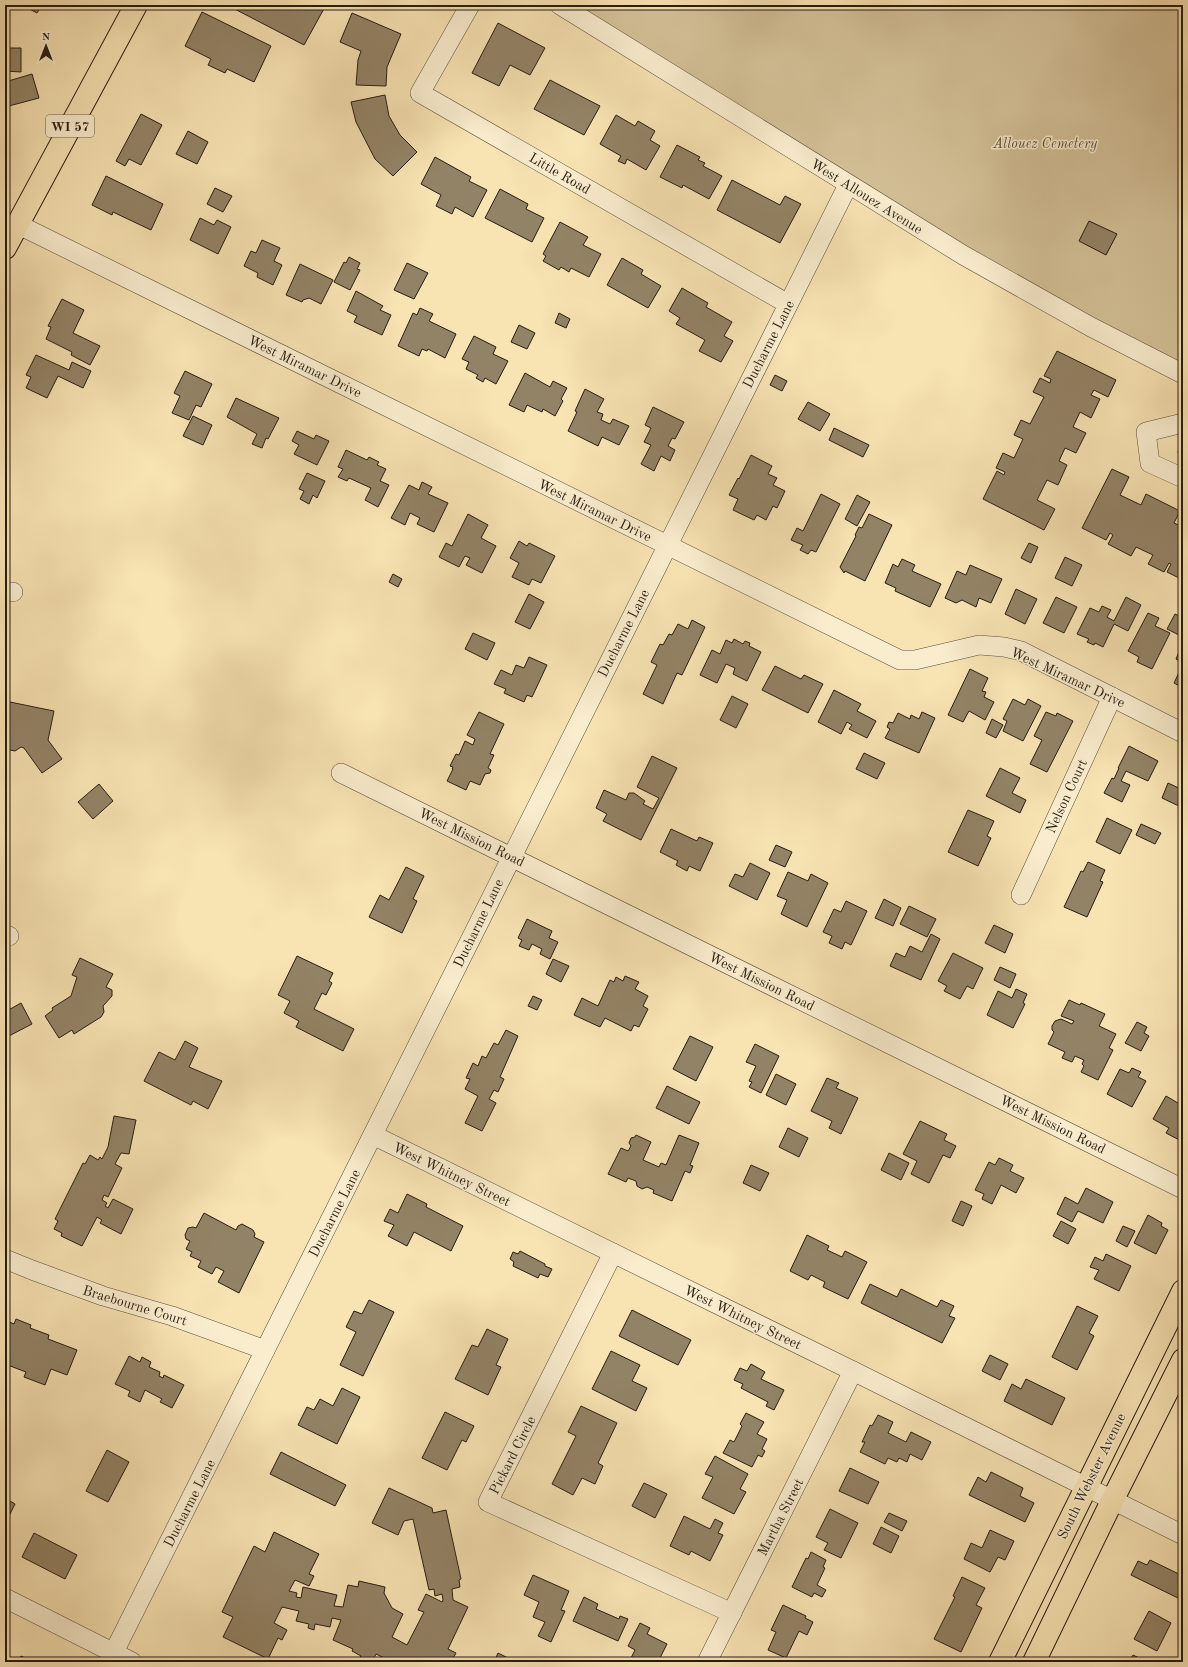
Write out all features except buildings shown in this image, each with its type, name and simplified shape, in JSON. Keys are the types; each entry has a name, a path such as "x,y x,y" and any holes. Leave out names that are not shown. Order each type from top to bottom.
{"main road":[{"name":"WI 57","path":"5,248 136,5"},
{"name":"South Webster Avenue","path":"1000,1662 1183,1291"},
{"path":"1034,1662 1112,1501 1183,1360"}],"street":[{"name":"Little Road","path":"470,5 420,93 788,304"},
{"name":"West Allouez Avenue","path":"560,5 962,255 1091,327 1183,374"},
{"name":"Ducharme Lane","path":"111,1657 848,185"},
{"name":"West Miramar Drive","path":"17,224 900,660 915,660 979,645 1004,647 1021,651 1183,733"},
{"path":"1183,423 1146,432 1150,463 1183,478"},
{"name":"Nelson Court","path":"1021,895 1112,697"},
{"name":"West Mission Road","path":"341,773 1183,1188"},
{"name":"West Whitney Street","path":"373,1135 1183,1535"},
{"name":"Pickard Circle","path":"613,1253 488,1502 732,1613"},
{"name":"Braebourne Court","path":"5,1259 103,1296 172,1316 265,1350"},
{"name":"Martha Street","path":"707,1662 853,1371"},
{"path":"5,1598 111,1657 132,1662"}],"green space":[{"name":"Allouez Cemetery","path":"560,5 1183,5 1183,374 1091,327"}]}
